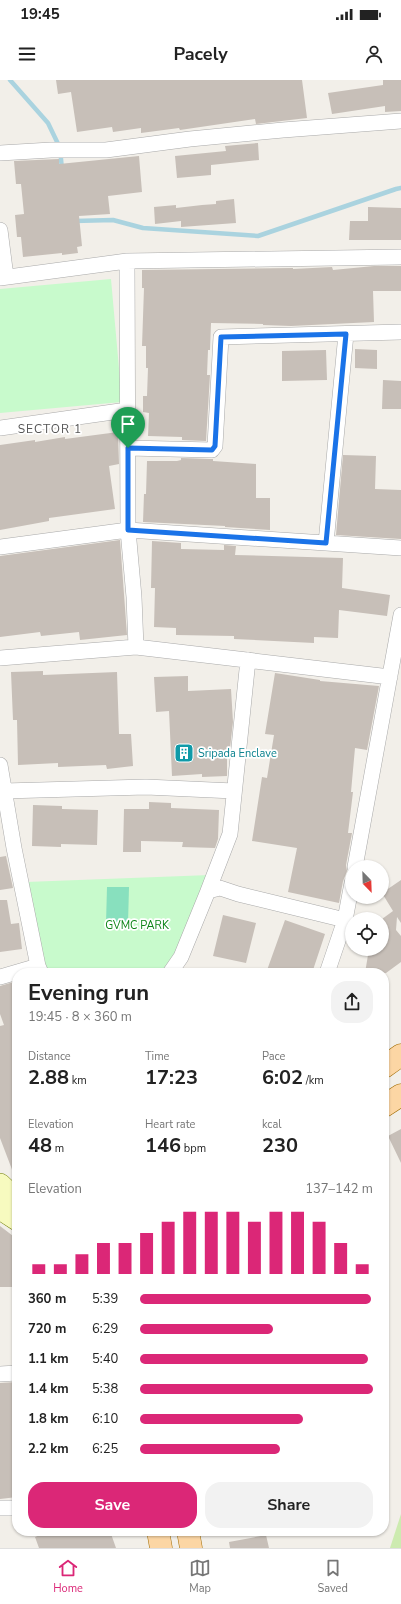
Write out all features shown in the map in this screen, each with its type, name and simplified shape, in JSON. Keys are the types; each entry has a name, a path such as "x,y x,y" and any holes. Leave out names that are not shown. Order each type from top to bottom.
{"main road":[{"path":"389,1063 401,1055"},
{"path":"389,1103 401,1095"},
{"path":"159,1536 160,1548"},
{"path":"189,1536 191,1548"}],"street":[{"path":"0,152 106,150 190,139 401,121"},
{"path":"0,230 3,278 127,261 401,257"},
{"path":"127,261 128,530 134,597 136,647"},
{"path":"128,448 212,450 215,446 221,337 401,332"},
{"path":"326,543 346,334"},
{"path":"0,428 128,410"},
{"path":"0,547 128,530 401,548"},
{"path":"356,860 401,615"},
{"path":"0,658 136,647 390,677"},
{"path":"173,968 181,957 230,834 248,660"},
{"path":"0,765 14,848 40,968"},
{"path":"4,790 146,787 234,791"},
{"path":"208,891 220,888 238,894 345,920 329,968"},
{"path":"0,977 12,975"},
{"path":"0,1184 12,1195"},
{"path":"0,1209 12,1217"},
{"path":"0,1374 12,1374"},
{"path":"0,1508 12,1508"}],"green space":[{"path":"111,279 122,402 0,413 0,289"},
{"name":"GVMC PARK","path":"210,875 168,968 46,968 26,882"},
{"path":"107,887 129,887 128,924 106,924"},
{"path":"401,1514 401,1548 390,1548"}],"building":[{"path":"56,80 302,80 307,118 256,124 255,119 180,130 179,128 141,133 141,128 113,132 112,127 77,132 71,92 58,94"},
{"path":"383,80 401,80 401,111 385,112 385,106 332,114 328,93 383,85"},
{"path":"258,143 259,160 211,165 211,175 177,178 175,156 226,151 225,146"},
{"path":"139,156 142,192 108,196 110,214 79,216 82,246 77,247 78,253 23,257 21,237 17,237 15,215 24,214 21,184 16,184 14,161 59,159 59,164"},
{"path":"234,199 236,223 181,227 181,221 155,224 154,207 176,205 176,208 216,204 216,201"},
{"path":"368,207 401,208 401,240 349,240 350,221 368,221"},
{"path":"374,266 401,266 401,291 373,291 374,322 291,326 211,323 210,350 208,350 207,375 210,375 206,441 182,440 182,437 148,436 149,413 143,412 143,396 147,396 148,368 146,368 146,346 142,346 144,288 142,288 142,270 293,269 332,267 333,270"},
{"path":"355,349 377,350 377,369 355,368"},
{"path":"326,350 327,380 282,381 282,351"},
{"path":"383,380 401,381 401,409 382,409"},
{"path":"118,432 119,464 109,466 115,509 49,518 49,521 0,530 0,445"},
{"path":"343,455 376,456 375,489 401,490 401,539 336,535"},
{"path":"181,458 213,459 213,461 256,464 256,498 270,498 270,530 143,522 147,461 177,461 181,460"},
{"path":"120,540 127,635 80,640 79,632 41,636 40,632 0,637 0,556"},
{"path":"152,541 181,543 181,549 224,550 224,545 236,546 235,555 343,558 342,588 390,595 387,616 339,610 338,638 314,637 314,643 234,639 234,636 176,635 176,628 154,627 155,588 151,588"},
{"path":"43,671 43,675 117,672 119,734 131,734 133,766 107,769 106,765 58,767 58,763 18,765 17,720 13,720 11,672"},
{"path":"275,673 320,681 379,686 367,750 355,748 351,792 353,792 348,833 352,833 347,860 345,860 345,876 339,903 288,892 297,848 252,841 262,777 267,778 274,735 265,734"},
{"path":"188,676 188,691 231,689 233,722 230,748 227,748 227,776 202,777 202,774 172,776 169,711 156,712 154,677"},
{"path":"149,802 171,803 171,808 219,810 218,839 215,848 182,847 183,842 141,841 141,852 123,852 124,809 149,809"},
{"path":"33,805 62,806 62,809 98,810 97,845 61,844 61,847 32,846"},
{"path":"6,856 13,888 0,890 0,857"},
{"path":"401,880 401,923 397,917 396,930 401,936 401,962 389,971 389,968 366,968 368,956 389,956 389,914 393,911 389,904 389,888"},
{"path":"0,900 7,900 11,924 19,923 22,949 0,952"},
{"path":"223,915 256,923 246,963 213,956"},
{"path":"285,920 325,934 314,968 268,968"},
{"path":"12,982 12,1170 0,1138 0,1026 4,1025 0,1014 0,986"},
{"path":"401,1129 401,1163 389,1138 389,1135"},
{"path":"0,1226 12,1235 12,1287 0,1287"},
{"path":"12,1382 12,1498 0,1499 0,1383"},
{"path":"112,1536 116,1548 39,1548 35,1537"},
{"path":"266,1536 269,1548 230,1548 229,1542"}],"waterway":[{"path":"10,80 48,123 60,148 62,170"},
{"path":"74,221 113,220 143,228 258,236 401,188"}],"place":[{"name":"Sripada Enclave","path":"184,753"}],"district":[{"name":"SECTOR 1","path":"50,429"}],"route":[{"path":"346,334 326,543 128,530 128,448 212,450 215,446 221,337 346,334"}]}
